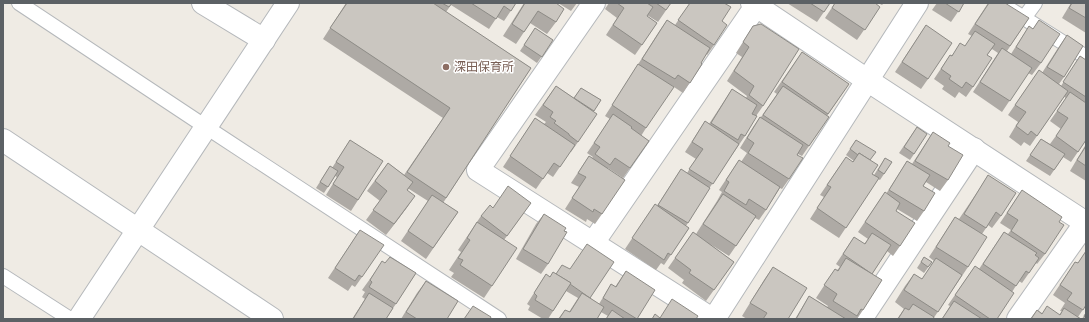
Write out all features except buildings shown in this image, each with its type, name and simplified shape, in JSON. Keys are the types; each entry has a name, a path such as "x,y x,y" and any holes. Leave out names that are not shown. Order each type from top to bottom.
{"street":[{"path":"203,3 264,40"},
{"path":"79,319 288,3"},
{"path":"594,3 478,170 713,319 917,3"},
{"path":"593,243 755,4 867,80 1086,222 1018,319"},
{"path":"3,140 272,319"},
{"path":"861,319 974,149"}],"lane":[{"path":"19,3 499,319"},
{"path":"1000,3 1086,57"},
{"path":"1024,18 1035,3"},
{"path":"3,276 70,319"}],"place":[{"name":"深田保育所","path":"446,67"}]}
